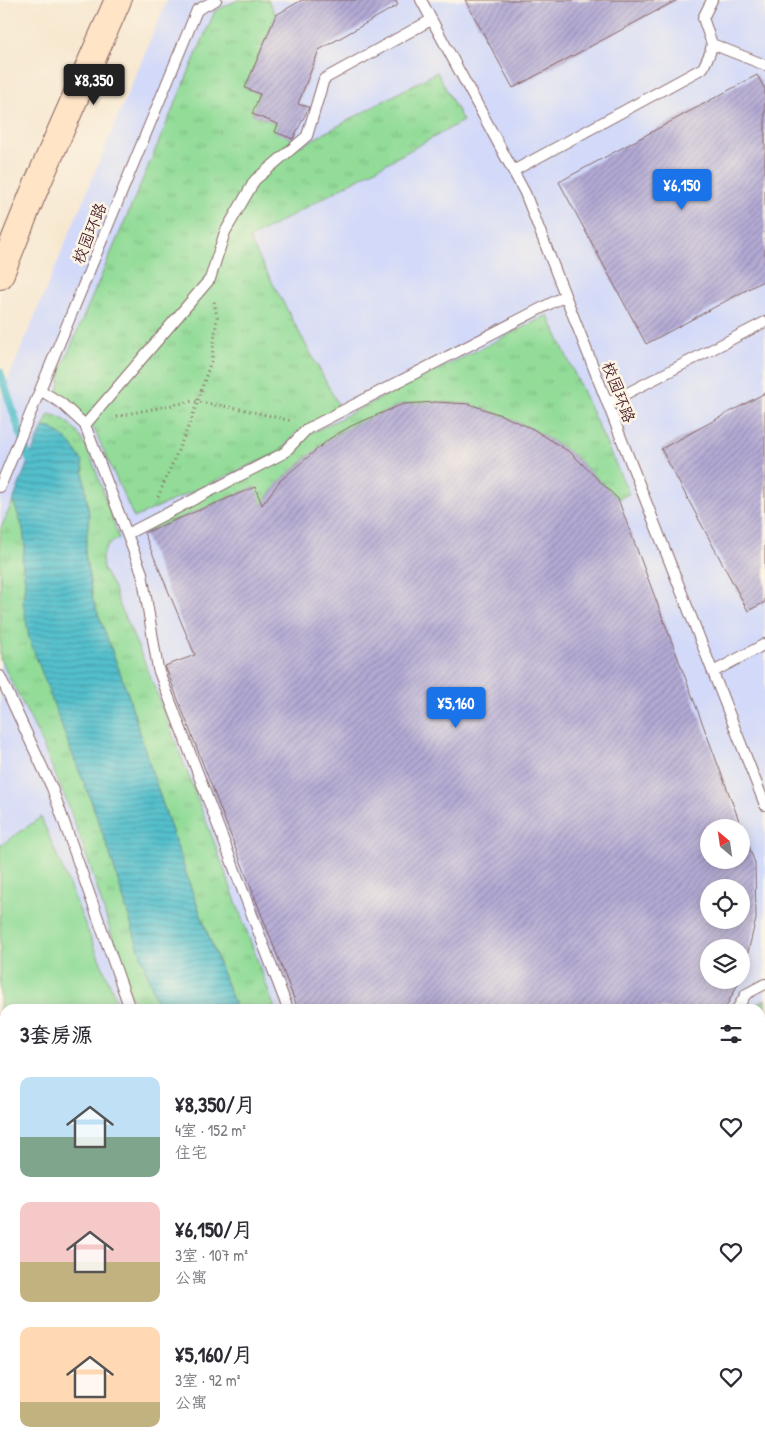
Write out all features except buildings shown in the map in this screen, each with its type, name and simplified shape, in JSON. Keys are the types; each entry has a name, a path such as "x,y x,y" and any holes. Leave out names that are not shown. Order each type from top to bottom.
{"street":[{"path":"0,276 32,196 118,0"}],"lane":[{"name":"校园环路","path":"0,487 197,10 216,0"},
{"name":"校园环路","path":"420,0 525,193 765,805"},
{"path":"513,171 703,68 712,44 703,18 712,0"},
{"path":"84,426 210,279 225,232 255,180 307,136 324,79 431,20"},
{"path":"712,44 765,65"},
{"path":"127,534 284,452 307,429 565,296"},
{"path":"608,403 765,322"},
{"path":"40,390 61,403 84,426 142,573 158,669 286,1004"},
{"path":"713,672 765,644"},
{"path":"0,676 52,788 128,1004"},
{"path":"740,1004 746,994 765,984"}],"path":[{"path":"147,524 192,418 212,358 217,317 210,279"},
{"path":"84,426 132,412 193,401 241,409 300,423 307,429"}],"shaded area":[{"path":"167,0 765,0 765,1004 0,1004 0,399"}],"green space":[{"path":"238,0 268,0 276,15 245,88 260,94 252,114 278,124 301,146 437,72 463,121 249,239 340,408 297,432 279,452 134,518 94,429 58,394 62,367 215,11"},
{"path":"548,315 629,494 618,499 571,453 533,429 501,415 469,404 436,402 403,404 351,426 329,439 279,482 262,505 254,487 144,533 145,529 305,436"},
{"path":"49,414 65,420 79,435 94,465 119,538 107,546 102,557 103,569 113,586 145,663 216,847 273,1004 234,1004 192,891 128,694 93,600 85,553 89,516 82,461 65,438 51,428 43,427"},
{"path":"13,501 23,528 25,546 22,560 25,582 23,602 71,751 110,854 157,1004 133,1004 89,863 67,802 38,734 0,659 0,530"},
{"path":"41,817 118,1004 0,1004 0,846"},
{"path":"765,999 765,1004 758,1004"}],"water":[{"path":"43,427 51,428 65,438 82,461 89,516 85,553 93,600 128,694 192,891 234,1004 157,1004 110,854 29,638 23,602 25,582 22,560 25,546 23,528 13,501"}],"waterway":[{"path":"0,372 29,459"}]}
